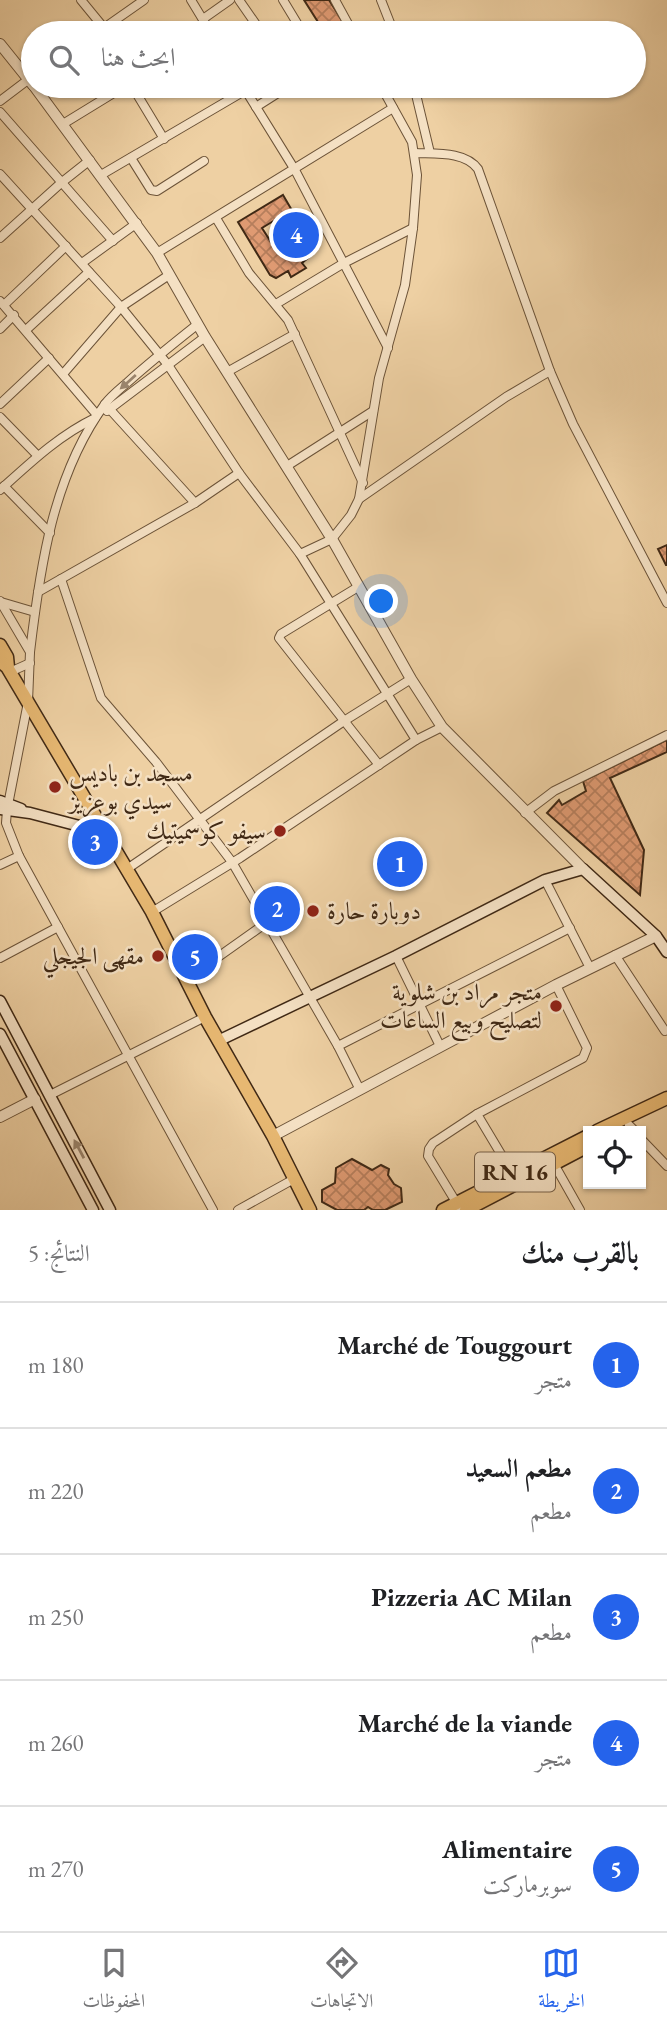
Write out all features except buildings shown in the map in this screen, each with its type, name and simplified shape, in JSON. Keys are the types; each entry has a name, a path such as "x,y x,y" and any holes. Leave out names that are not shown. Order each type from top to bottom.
{"main road":[{"path":"0,645 7,657 6,667 152,912 205,1017 273,1136 310,1210"},
{"path":"4,805 106,833"},
{"path":"220,1040 396,956 545,880 583,869 656,936 667,952"},
{"path":"0,1000 110,1210"},
{"path":"0,1034 93,1210"},
{"path":"608,1126 667,1098"},
{"path":"635,1126 667,1107"},
{"name":"RN 16","path":"443,1210 467,1208 583,1139"},
{"name":"RN 16","path":"467,1208 515,1178 554,1164 583,1149"}],"street":[{"path":"81,0 95,21"},
{"path":"115,21 144,0"},
{"path":"191,0 203,19 230,0"},
{"path":"239,0 254,21"},
{"path":"283,0 296,21"},
{"path":"335,0 346,21"},
{"path":"381,0 389,21"},
{"path":"0,44 21,68"},
{"path":"0,101 21,88"},
{"path":"44,98 158,253 205,337 332,539 411,679 442,727 583,869"},
{"path":"63,124 105,98"},
{"path":"139,98 164,139"},
{"path":"101,175 229,98"},
{"path":"251,98 295,170 388,348"},
{"path":"256,107 270,98"},
{"path":"300,554 332,539 351,515 359,499 379,378 405,285 413,228 417,175 415,153 412,142 388,98"},
{"path":"417,98 430,153"},
{"path":"158,253 393,108"},
{"path":"0,112 113,241"},
{"path":"415,153 462,157 473,162 478,169 550,371 573,424 667,603"},
{"path":"131,158 151,190 157,191 204,161"},
{"path":"0,238 90,160"},
{"path":"0,174 121,307 168,365 239,473 300,554 416,740"},
{"path":"216,218 249,273 276,304 295,334 363,484"},
{"path":"82,263 137,223"},
{"path":"276,304 344,263 413,228"},
{"path":"66,246 2,303 62,373 195,503"},
{"path":"26,330 89,272"},
{"path":"62,373 121,307 169,275"},
{"path":"0,329 13,315"},
{"path":"198,324 159,354 102,412 82,438 68,467 50,533 38,592 30,652 28,702 4,805 6,823 19,856 213,1210"},
{"path":"227,372 295,334"},
{"path":"50,533 2,488 37,455 102,412 205,337"},
{"path":"0,404 49,358"},
{"path":"359,499 506,397 550,371"},
{"path":"287,466 373,411"},
{"path":"0,416 37,455"},
{"path":"38,592 195,503 239,473"},
{"path":"61,579 101,698 201,819 232,862 338,1046 359,1088"},
{"path":"358,587 281,634 279,638 379,765"},
{"path":"0,601 35,612"},
{"path":"0,601 30,652"},
{"path":"6,667 30,663"},
{"path":"127,869 344,721 411,679"},
{"path":"152,912 416,740 442,727"},
{"path":"526,813 554,791 667,735"},
{"path":"0,865 19,856"},
{"path":"545,880 590,968"},
{"path":"187,979 266,923"},
{"path":"0,958 58,927"},
{"path":"338,1046 570,928"},
{"path":"273,1136 440,1045 656,936"},
{"path":"615,955 665,1031"},
{"path":"396,956 440,1045"},
{"path":"467,1208 428,1156 429,1149 433,1143 477,1114 583,1058 587,1048 556,985"},
{"path":"50,1095 205,1017"},
{"path":"0,1117 35,1099"},
{"path":"477,1114 515,1178"},
{"path":"646,1144 667,1167"},
{"path":"554,1164 580,1210"},
{"path":"238,1210 294,1179"}],"place":[{"name":"Marché de la viande","path":"296,235"},
{"name":"مسجد بن باديس سيدي بوعزيز","path":"55,787"},
{"name":"سيفو كوسميتيك","path":"280,831"},
{"name":"Pizzeria AC Milan","path":"95,842"},
{"name":"Marché de Touggourt","path":"400,864"},
{"name":"مطعم السعيد","path":"277,909"},
{"name":"دوبارة حارة","path":"313,911"},
{"name":"مقهى الجيجلي","path":"158,956"},
{"name":"Alimentaire","path":"195,957"},
{"name":"متجر مراد بن شلوية لتصليح وبيع الساعات","path":"556,1006"}]}
